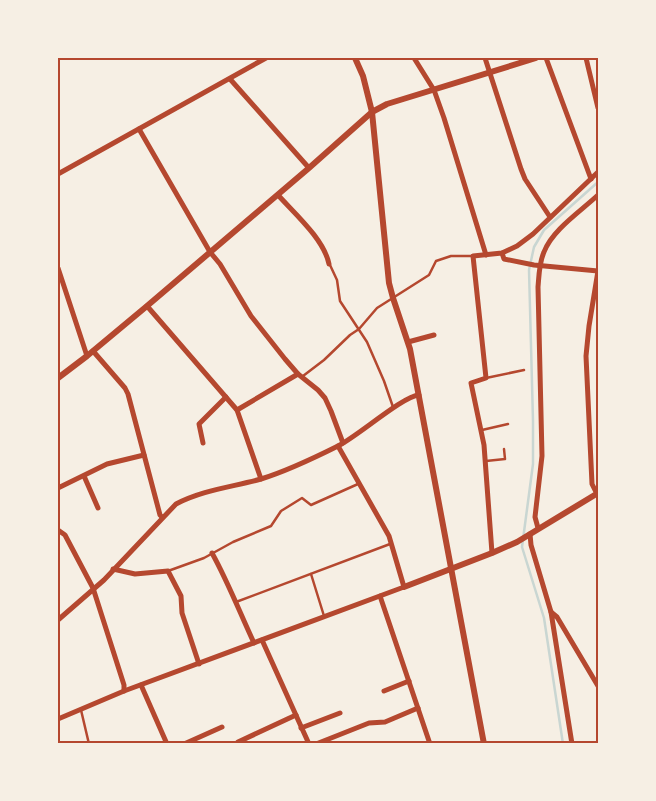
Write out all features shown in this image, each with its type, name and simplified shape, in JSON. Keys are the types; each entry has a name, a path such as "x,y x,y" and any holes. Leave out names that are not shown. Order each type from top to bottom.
{"street":[{"path":"58,174 266,58"},
{"path":"355,58 363,76 372,112 389,283 408,342 419,395 484,744"},
{"path":"414,58 434,90 486,255"},
{"path":"485,58 525,179 550,217"},
{"path":"58,378 147,306 372,112 387,104 536,58"},
{"path":"546,58 591,179"},
{"path":"586,58 598,108"},
{"path":"230,79 309,168"},
{"path":"139,128 210,252 220,264 251,316 300,375 325,398 341,444 389,536 404,587"},
{"path":"492,553 485,461 481,430 471,383 486,378 473,256 502,253 518,246 598,172"},
{"path":"278,194 316,238 327,254 329,264"},
{"path":"538,528 535,517 542,456 537,265 553,236 598,195"},
{"path":"58,720 142,685 325,618 492,553 517,542 598,493 592,484 586,356 598,271 524,263 504,259 502,253"},
{"path":"58,268 87,356"},
{"path":"147,306 237,410 261,479"},
{"path":"408,342 434,335"},
{"path":"93,351 128,394 162,517"},
{"path":"237,410 300,375"},
{"path":"58,620 104,580 176,504 192,496 261,479 341,444 393,408 414,395 419,395"},
{"path":"203,443 199,424 226,398"},
{"path":"58,488 107,464 144,456"},
{"path":"84,476 98,508"},
{"path":"58,530 65,535 94,588 124,685 124,692"},
{"path":"529,534 551,612 572,744"},
{"path":"212,553 228,583 254,643"},
{"path":"113,569 135,574 168,571 181,596 182,613 200,664"},
{"path":"380,596 430,744"},
{"path":"551,612 557,617 598,686"},
{"path":"262,640 309,744"},
{"path":"384,691 409,681"},
{"path":"142,685 167,744"},
{"path":"316,744 370,723 385,722 418,708"},
{"path":"302,728 340,713"},
{"path":"238,742 296,715"},
{"path":"184,744 222,727"}],"lane":[{"path":"300,375 324,360 359,329 377,308 429,275 436,261 452,256 473,256"},
{"path":"329,264 337,280 340,301 367,342 384,381 393,408"},
{"path":"486,378 524,370"},
{"path":"481,430 508,424"},
{"path":"485,461 505,459 504,449"},
{"path":"168,571 271,526 281,511 302,498 311,505 360,483"},
{"path":"235,602 392,544"},
{"path":"311,574 325,618"},
{"path":"81,710 89,744"}],"waterway":[{"path":"563,744 544,618 522,547 533,464 529,270 534,247 544,230 598,182"}]}
